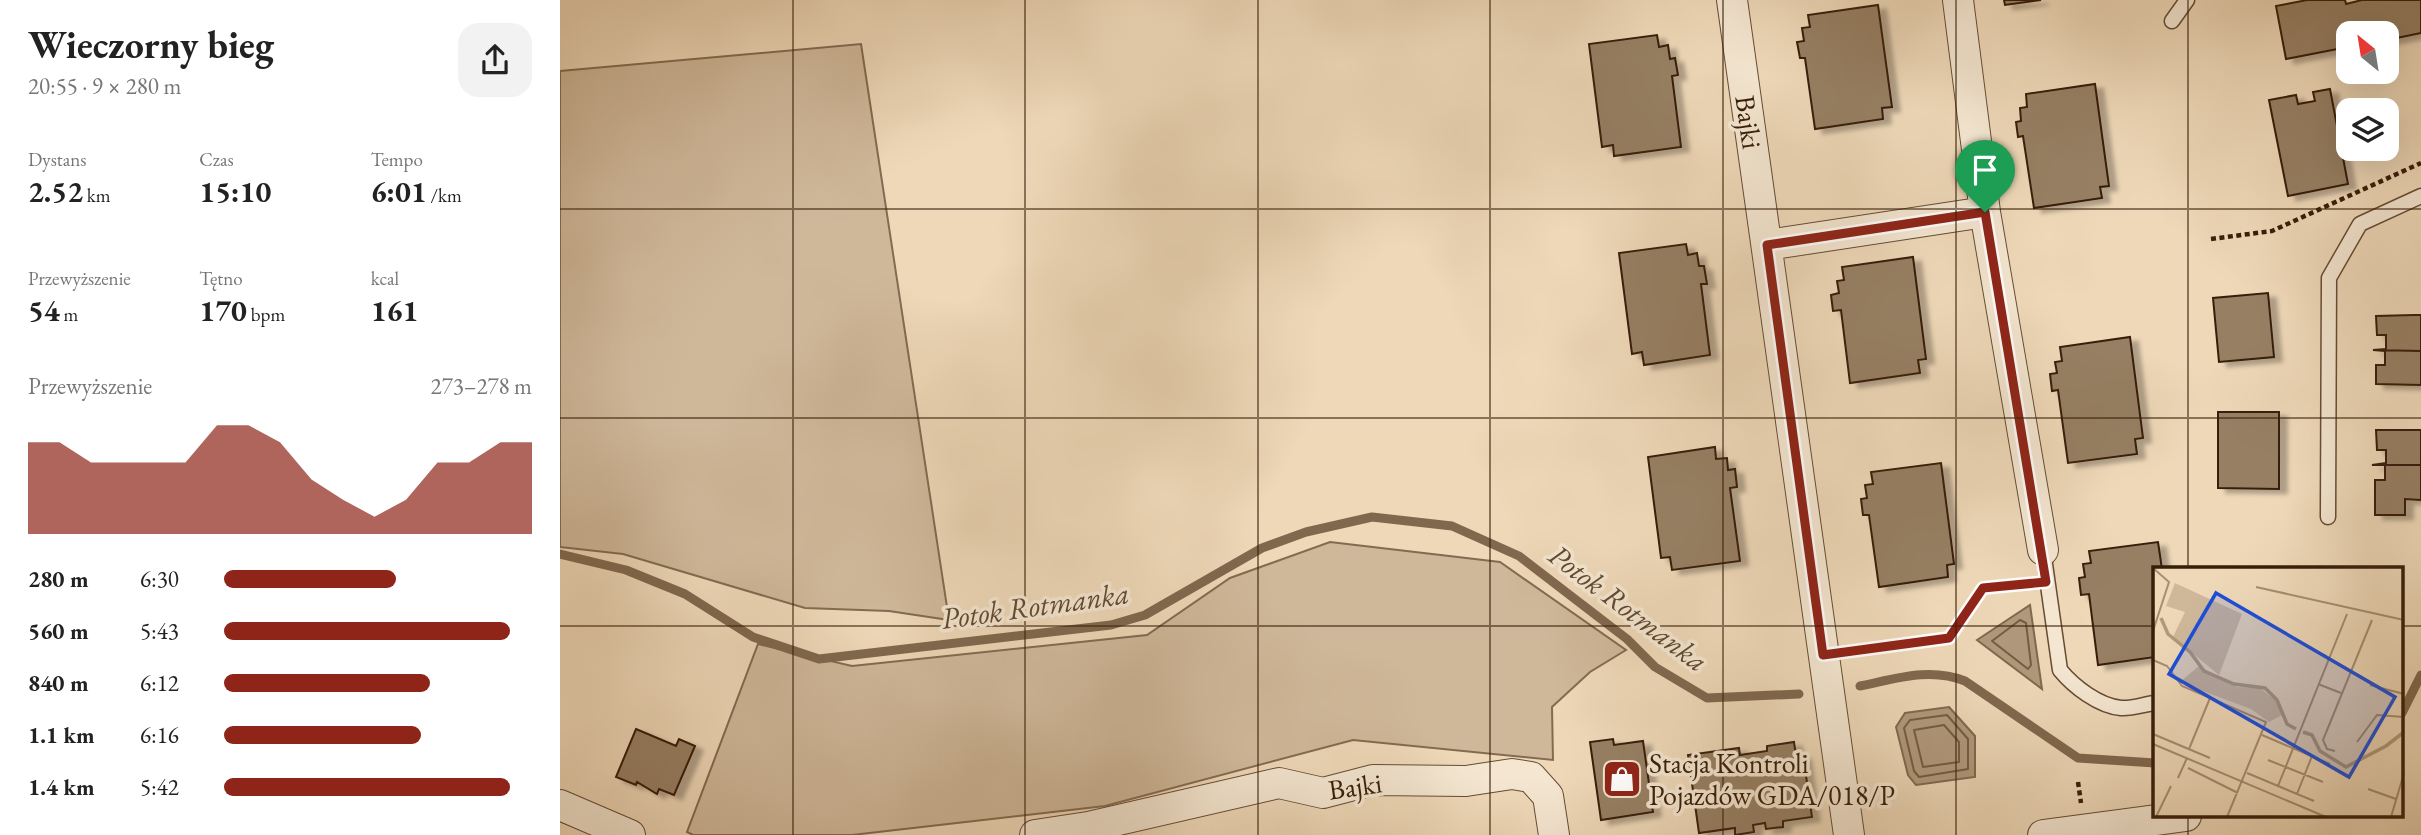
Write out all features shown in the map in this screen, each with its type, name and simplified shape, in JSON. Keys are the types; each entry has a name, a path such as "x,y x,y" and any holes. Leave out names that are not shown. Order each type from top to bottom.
{"street":[{"name":"Bajki","path":"1732,0 1849,835"},
{"path":"1958,0 1985,212 2043,550"},
{"path":"1767,245 1985,212"},
{"name":"Bajki","path":"1035,835 1088,827 1279,783 1323,793 1373,780 1466,780 1512,774 1531,777 1548,796 1554,835"},
{"path":"560,804 630,835"},
{"path":"2044,835 2171,818"}],"lane":[{"path":"2172,21 2187,0"},
{"path":"2328,517 2329,278 2360,224 2421,195"},
{"path":"2043,550 2060,670 2072,684 2121,709 2153,703"}],"path":[{"path":"2211,239 2272,231 2421,163"},
{"path":"1823,655 1949,638 1983,588 2046,582"}],"shaded area":[{"path":"861,44 949,620 889,611 805,608 623,554 560,547 560,71"},
{"path":"1330,542 1500,562 1626,650 1590,672 1552,707 1553,760 1353,740 1105,806 852,835 693,835 687,832 758,644 852,666 1147,635 1230,578"}],"water":[{"path":"2030,605 2042,689 1977,640"},
{"path":"1949,707 1975,736 1975,777 1916,785 1908,775 1896,727 1905,713"}],"building":[{"path":"2004,0 2041,0 2005,5"},
{"path":"2307,0 2345,0 2346,4 2362,0 2421,0 2421,33 2399,38 2399,21 2336,21 2336,49 2286,59 2276,6"},
{"path":"1878,5 1892,107 1882,108 1883,119 1815,129 1805,58 1800,58 1797,42 1804,41 1802,28 1810,27 1808,15"},
{"path":"1657,35 1659,47 1668,45 1670,59 1675,58 1678,75 1672,76 1681,147 1614,156 1613,145 1602,147 1589,44"},
{"path":"2095,84 2109,186 2100,187 2102,198 2034,208 2023,136 2018,137 2016,122 2021,121 2020,108 2027,107 2026,94"},
{"path":"2330,89 2336,121 2336,161 2344,161 2348,184 2288,196 2269,100 2296,95 2298,104 2315,101 2313,92"},
{"path":"1686,244 1688,255 1697,253 1699,266 1704,266 1707,284 1701,284 1710,355 1644,365 1642,352 1632,354 1619,253"},
{"path":"1913,257 1926,359 1918,360 1920,373 1850,383 1841,310 1833,311 1831,295 1839,293 1837,281 1844,280 1842,267"},
{"path":"2268,293 2274,357 2219,362 2213,298"},
{"path":"2421,315 2421,351 2373,350 2386,349 2386,335 2377,335 2376,316"},
{"path":"2130,337 2143,438 2135,439 2137,454 2068,463 2058,390 2052,391 2050,374 2057,373 2055,362 2062,361 2060,347"},
{"path":"2373,350 2421,351 2421,385 2376,384 2376,365 2385,365 2385,351"},
{"path":"2218,412 2279,412 2279,489 2218,488"},
{"path":"2376,430 2421,430 2421,465 2372,465 2386,463 2386,450 2377,450"},
{"path":"1715,447 1716,459 1727,458 1728,470 1735,469 1737,487 1730,488 1740,561 1672,570 1670,557 1661,558 1648,457"},
{"path":"1941,463 1954,564 1947,565 1948,577 1879,587 1869,515 1863,515 1861,499 1867,498 1865,485 1873,484 1871,472"},
{"path":"2385,465 2421,465 2421,500 2405,499 2405,515 2375,515 2375,480 2385,480"},
{"path":"2158,542 2162,567 2153,567 2153,657 2098,665 2089,594 2081,595 2079,578 2085,577 2083,564 2091,563 2089,551"},
{"path":"636,729 676,746 679,739 695,746 674,795 659,789 657,794 637,782 636,785 616,777"},
{"name":"Stacja Kontroli Pojazdów GDA/018/P","path":"1613,739 1614,745 1643,741 1653,812 1601,820 1590,742"},
{"path":"1794,742 1796,756 1803,755 1812,817 1783,821 1783,827 1766,829 1765,823 1753,825 1754,832 1735,835 1735,828 1699,833 1688,755 1739,748 1740,755 1767,751 1767,746"}],"waterway":[{"name":"Potok Rotmanka","path":"560,554 626,570 685,594 753,637 819,659 1111,625 1145,615 1262,548 1306,532 1372,517 1452,526 1519,556 1627,639 1655,667 1707,698 1799,694"},
{"name":"Potok Rotmanka","path":"2403,711 2421,675"},
{"name":"Potok Rotmanka","path":"1860,686 1912,676 1952,677 1965,681 2078,758 2153,763"}],"place":[{"name":"Stacja Kontroli Pojazdów GDA/018/P","path":"1622,779"}],"route":[{"path":"1985,212 2043,550 2046,582 1983,588 1949,638 1823,655 1767,245 1985,212"}]}
